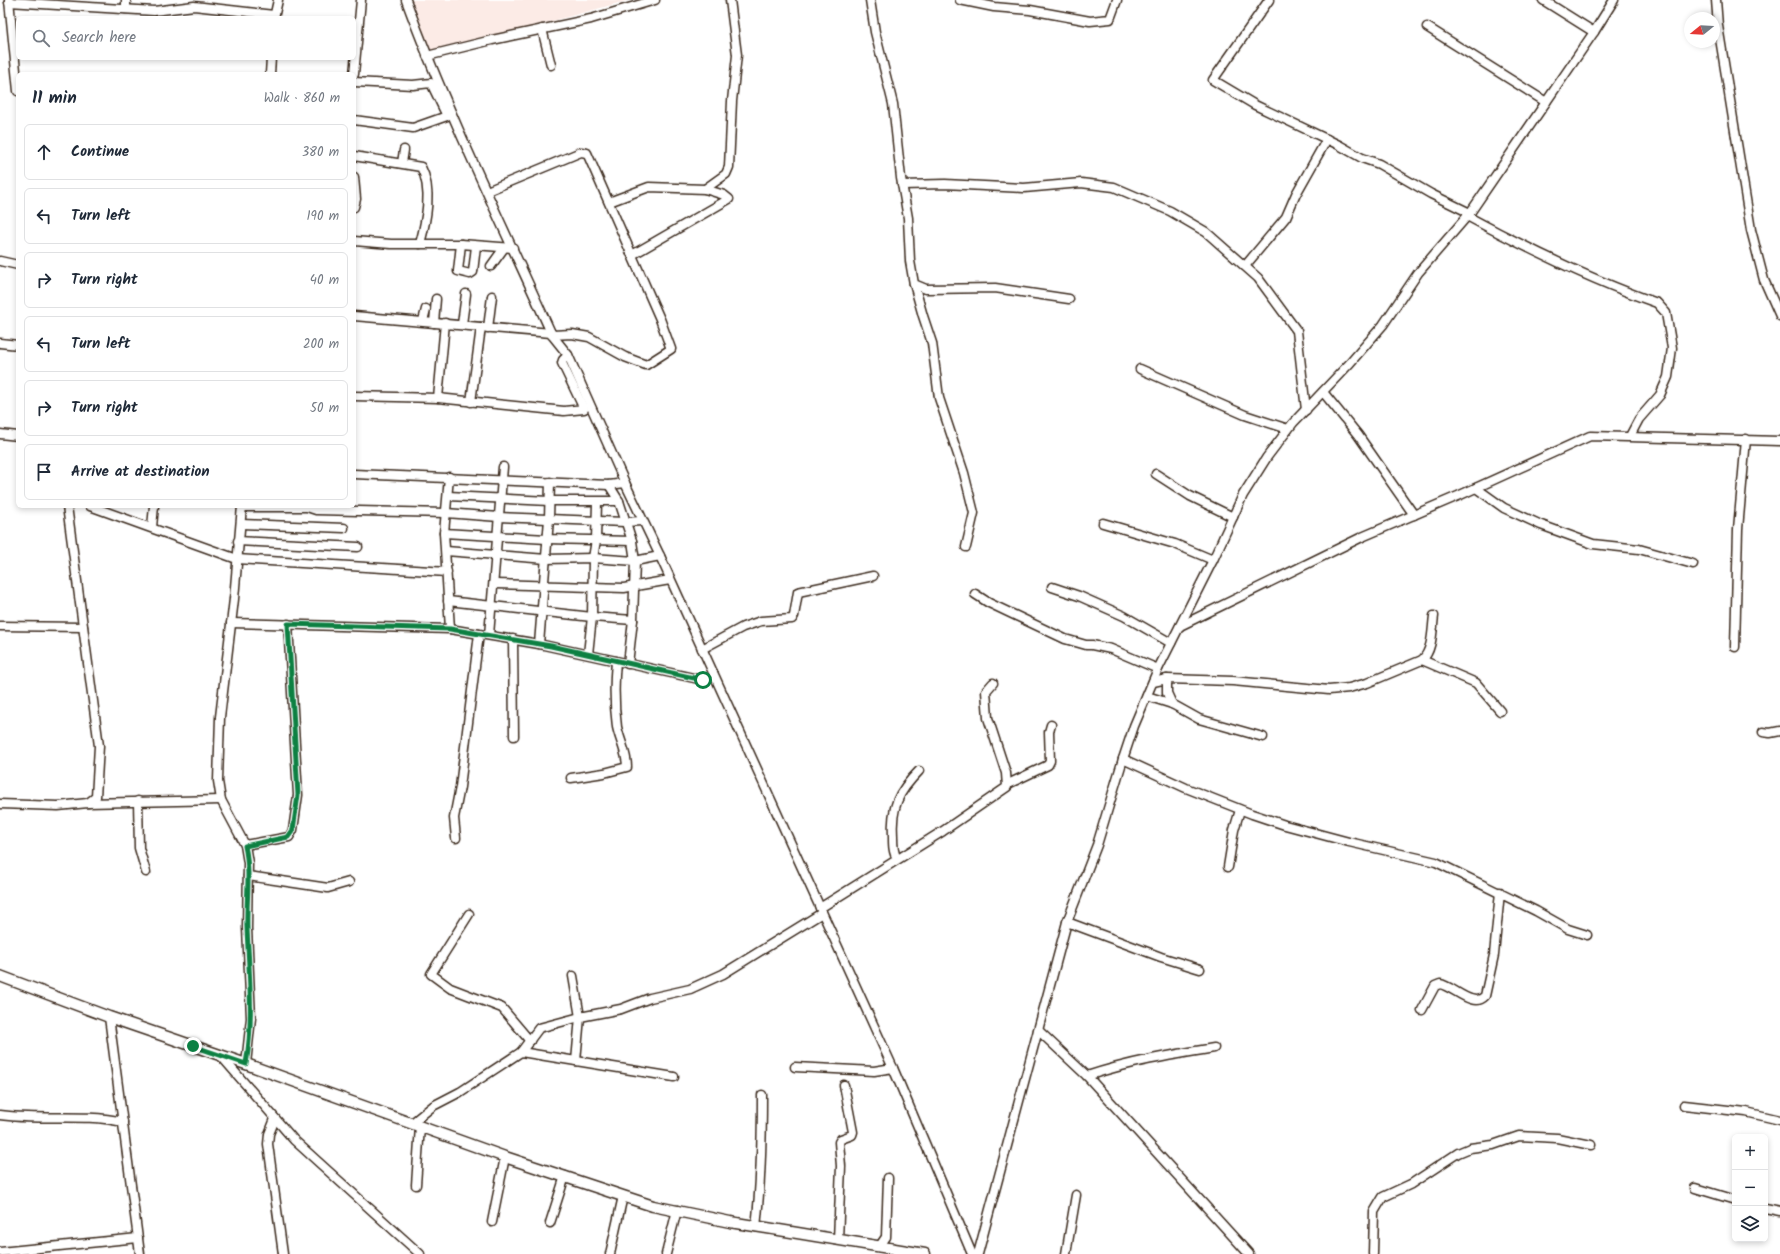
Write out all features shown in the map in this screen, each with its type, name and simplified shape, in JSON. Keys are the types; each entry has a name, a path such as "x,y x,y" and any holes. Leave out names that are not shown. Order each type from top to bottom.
{"main road":[{"path":"0,976 109,1017 416,1124 505,1157 653,1206 756,1227 879,1247 890,1251 925,1254"}],"street":[{"path":"126,0 126,9"},
{"path":"17,72 9,1 154,11 194,6 274,16 278,0"},
{"path":"356,53 361,0"},
{"path":"406,0 426,56 552,334 568,355 642,521 660,556 893,1068 972,1254"},
{"path":"426,56 591,19 656,0"},
{"path":"705,189 726,174 729,167 732,101 737,55 730,0"},
{"path":"870,0 875,32 893,104 902,185 908,218 910,261 914,284 932,343 939,398 964,473 974,513 966,547"},
{"path":"960,0 994,7 1030,10 1090,21 1110,19 1118,0"},
{"path":"1269,0 1213,80 1255,105 1327,139 1362,158 1379,164 1468,214 1583,273 1657,303 1666,313 1672,348 1668,377 1660,395 1639,419 1630,436"},
{"path":"1544,0 1594,32"},
{"path":"978,1254 1067,922 1097,845 1123,759 1158,669 1213,560 1243,495 1267,457 1288,429 1383,325 1418,273 1468,214 1594,32 1614,0"},
{"path":"1716,0 1718,26 1751,230 1764,280 1780,316"},
{"path":"1427,27 1546,102"},
{"path":"542,29 551,65"},
{"path":"270,72 271,60"},
{"path":"354,72 355,60"},
{"path":"356,82 413,85 431,83 447,116 413,128 356,120"},
{"path":"1245,266 1286,217 1296,194 1327,139"},
{"path":"402,163 404,150"},
{"path":"356,316 462,324 552,334 572,334 588,337 625,358 646,364 671,349 587,153 584,152 487,191"},
{"path":"356,156 421,167 425,179 426,210 420,244"},
{"path":"902,185 945,184 1024,188 1081,183 1114,187 1170,212 1206,232 1258,278 1297,331 1306,410"},
{"path":"609,202 649,187 705,189 724,195 730,200 632,255"},
{"path":"356,241 461,244 513,248"},
{"path":"461,244 458,271 470,274 473,272 476,246"},
{"path":"491,266 504,248"},
{"path":"0,261 16,265"},
{"path":"914,284 926,289 995,288 1069,299"},
{"path":"462,324 466,294"},
{"path":"471,402 472,388 492,296"},
{"path":"434,323 436,300"},
{"path":"423,321 426,309"},
{"path":"438,398 445,323"},
{"path":"0,343 16,345"},
{"path":"356,396 438,398 564,411 584,408 562,363 562,360 568,355"},
{"path":"1140,369 1245,415 1288,429"},
{"path":"1323,392 1358,435 1414,515"},
{"path":"0,434 16,436"},
{"path":"1180,626 1348,544 1590,436 1780,440"},
{"path":"1735,647 1738,529 1746,439"},
{"path":"490,635 503,467"},
{"path":"356,474 609,485 625,483"},
{"path":"1156,474 1190,496 1233,517"},
{"path":"449,477 444,533 450,629"},
{"path":"539,644 543,612 547,539 550,519 550,482"},
{"path":"609,485 619,501 632,541 635,561 633,620 628,664"},
{"path":"1476,488 1504,508 1541,525 1593,544 1639,549 1693,564"},
{"path":"448,496 549,501 619,501"},
{"path":"588,654 592,617 593,558 596,540 597,502"},
{"path":"67,508 99,746 96,797 88,803"},
{"path":"101,508 237,559 447,572"},
{"path":"152,527 154,508"},
{"path":"242,508 220,717 218,781 221,800 245,846 248,863 247,928 250,1018 246,1064"},
{"path":"310,508 316,510 446,513 596,521 642,521"},
{"path":"1103,523 1175,544 1213,560"},
{"path":"241,524 344,528"},
{"path":"444,533 547,539 632,541"},
{"path":"238,541 358,547"},
{"path":"446,551 546,559 593,558 635,561 660,556"},
{"path":"702,649 743,627 761,621 792,619 794,616 798,592 873,576"},
{"path":"494,584 634,587 670,580"},
{"path":"1052,587 1079,596 1124,616 1171,643"},
{"path":"975,594 989,603 1065,639 1086,645 1111,649 1158,669"},
{"path":"448,601 492,607 633,620"},
{"path":"1153,682 1167,679 1233,681 1329,690 1349,688 1367,683 1422,660 1428,655 1434,616"},
{"path":"231,623 450,629 539,644 703,680"},
{"path":"245,846 288,837 293,830 298,795 288,624"},
{"path":"0,626 83,627"},
{"path":"456,838 454,818 460,787 479,634"},
{"path":"513,639 514,736"},
{"path":"1422,660 1476,683 1500,711"},
{"path":"571,778 604,773 627,767 627,760 618,728 614,682 616,661"},
{"path":"1167,679 1167,693 1172,704"},
{"path":"992,683 986,691 988,718 1006,773 1008,784"},
{"path":"1147,696 1172,704 1199,719 1263,737"},
{"path":"416,1185 416,1124 433,1106 460,1092 521,1052 539,1028 580,1016 621,1009 655,996 690,988 723,974 897,858 943,831 1002,792 1008,784 1048,765 1050,761 1049,732 1051,725"},
{"path":"1763,732 1770,733 1780,731"},
{"path":"1123,759 1240,810 1285,825 1328,837 1436,862 1536,910 1568,929 1587,936"},
{"path":"897,858 894,852 893,813 905,785 919,771"},
{"path":"0,804 58,806 138,801 221,800"},
{"path":"138,801 138,848 146,872"},
{"path":"1228,867 1234,830 1240,810"},
{"path":"248,876 328,888 349,882"},
{"path":"1422,1010 1435,986 1440,984 1471,1000 1479,1000 1485,996 1494,955 1500,892"},
{"path":"469,914 431,974 450,988 502,1008 530,1041"},
{"path":"1067,922 1161,957 1200,969"},
{"path":"573,976 580,1016 576,1061"},
{"path":"109,1017 140,1254"},
{"path":"1038,1030 1087,1076 1249,1254"},
{"path":"1087,1076 1143,1060 1214,1048"},
{"path":"521,1052 674,1077"},
{"path":"221,1056 294,1140 420,1254"},
{"path":"795,1068 874,1071 893,1068"},
{"path":"838,1240 841,1166 839,1142 841,1139 852,1135 853,1132 844,1085"},
{"path":"756,1227 759,1200 762,1095"},
{"path":"1684,1104 1746,1112 1780,1120"},
{"path":"0,1115 17,1117 106,1118 123,1122"},
{"path":"275,1119 269,1134 268,1144 282,1254"},
{"path":"1373,1254 1374,1212 1383,1197 1411,1184 1458,1153 1470,1148 1493,1145 1519,1136 1557,1138 1591,1145"},
{"path":"492,1222 505,1157"},
{"path":"550,1223 565,1176"},
{"path":"879,1247 886,1237 888,1223 888,1178"},
{"path":"1695,1188 1732,1199"},
{"path":"1066,1254 1076,1195"},
{"path":"610,1254 623,1196"},
{"path":"1768,1209 1780,1211"},
{"path":"666,1254 678,1210"},
{"path":"0,1252 138,1238"}],"shaded area":[{"path":"410,0 630,0 427,55"}],"route":[{"path":"193,1046 246,1064 250,1018 250,974 247,928 248,863 245,846 288,837 293,830 298,795 288,624 450,629 551,646 703,680"}]}
